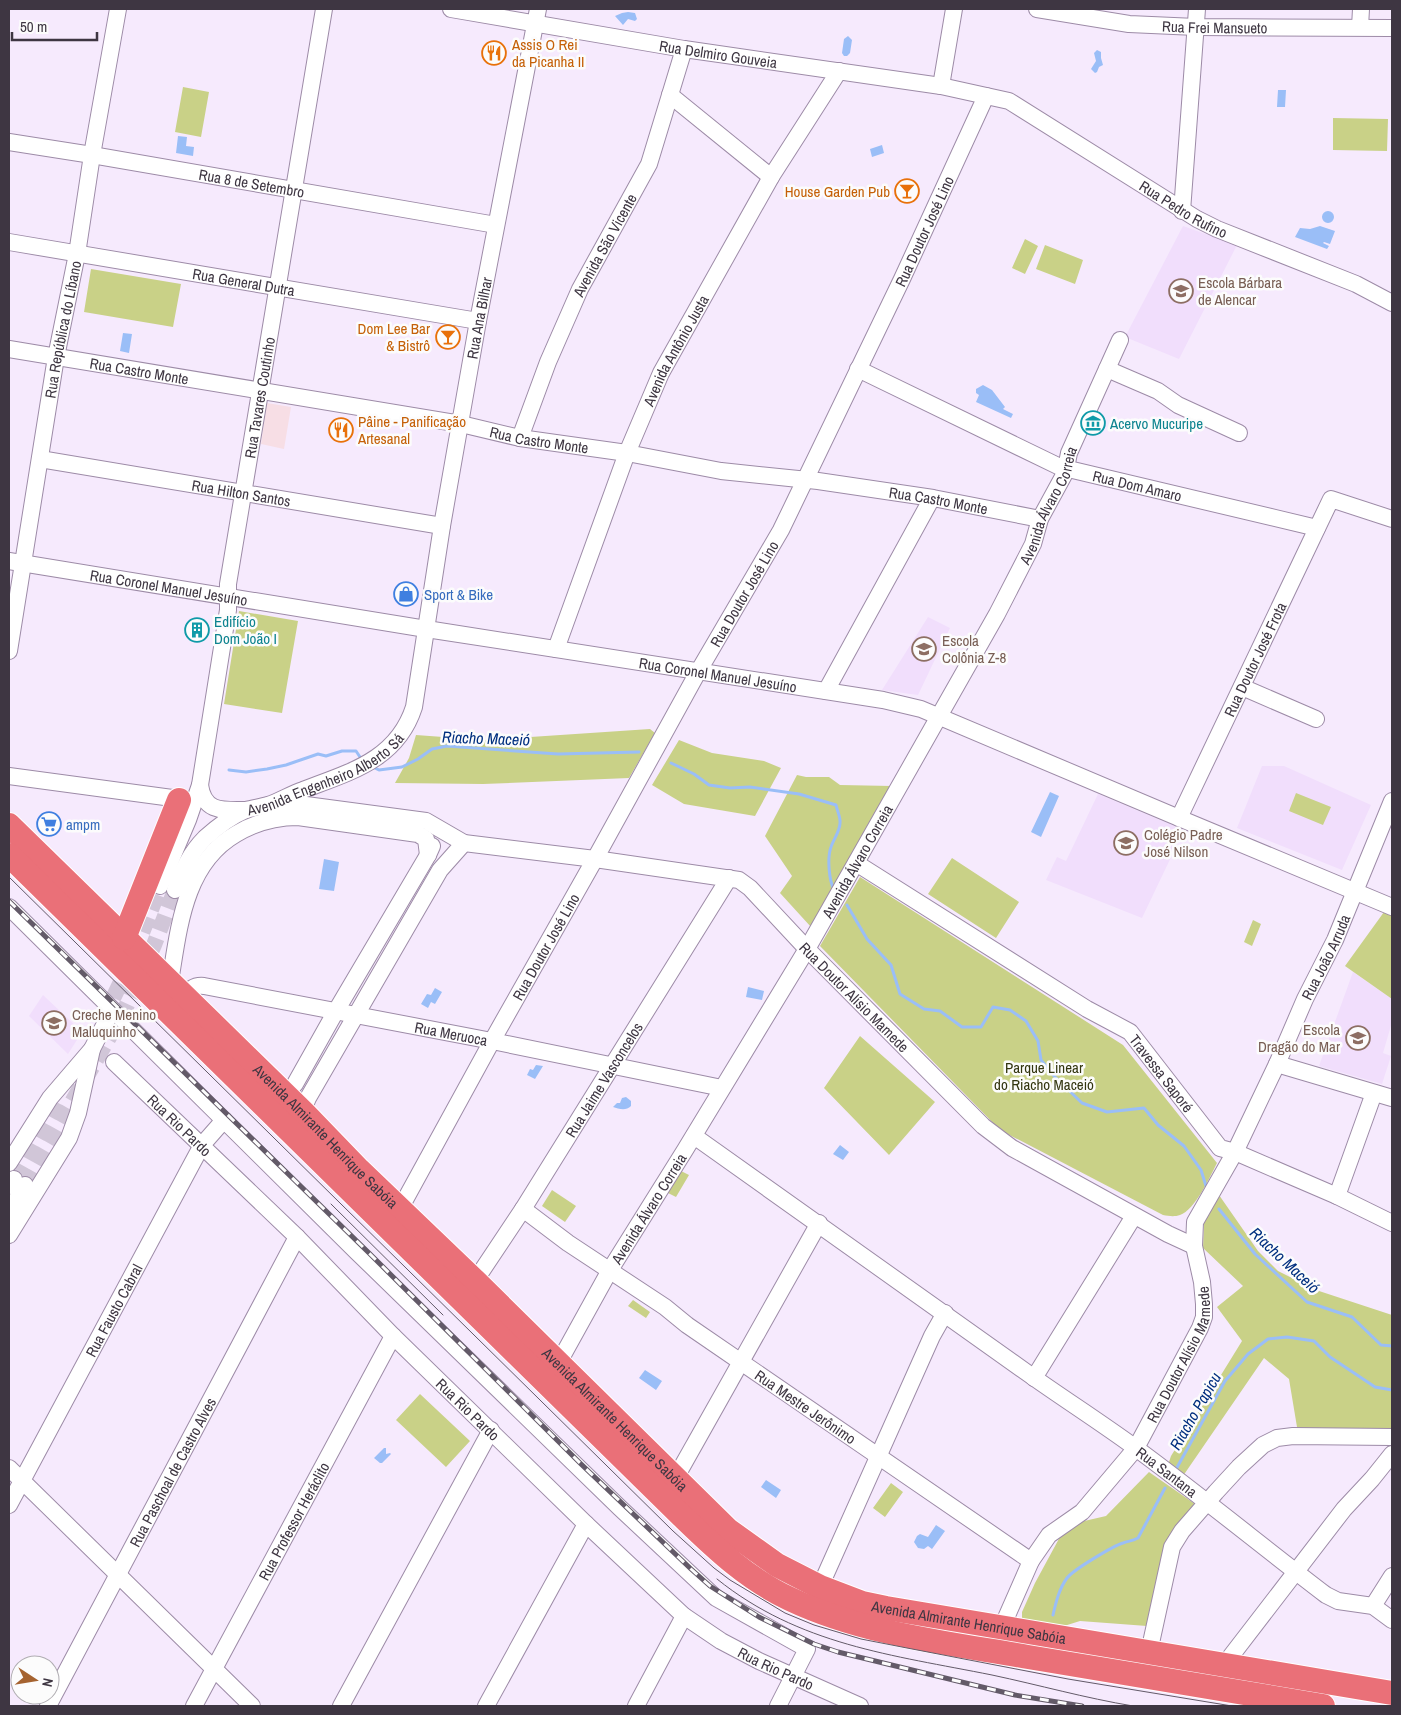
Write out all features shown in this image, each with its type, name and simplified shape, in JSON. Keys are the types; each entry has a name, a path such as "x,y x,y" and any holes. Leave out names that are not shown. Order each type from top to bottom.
{"highway":[{"path":"124,938 179,800"},
{"name":"Avenida Almirante Henrique Sabóia","path":"9,825 675,1479 728,1530 777,1566 820,1587 862,1603 1392,1693"},
{"name":"Avenida Almirante Henrique Sabóia","path":"9,855 714,1547 748,1575 812,1610 860,1625 944,1643 1323,1706"},
{"path":"944,1643 949,1619"}],"street":[{"name":"Rua República do Líbano","path":"9,651 16,562 40,459 56,357 77,254 92,155 118,9"},
{"name":"Rua Tavares Coutinho","path":"200,786 228,610 228,584 262,391 324,9"},
{"name":"Rua Delmiro Gouveia","path":"452,9 537,16 684,49 941,86 986,96"},
{"path":"941,86 954,9"},
{"name":"Rua Frei Mansueto","path":"1037,9 1129,24 1392,28"},
{"path":"1182,211 1197,9"},
{"path":"1360,27 1361,9"},
{"name":"Rua Ana Bilhar","path":"427,629 442,526 478,321 537,16"},
{"name":"Avenida São Vicente","path":"520,438 548,362 580,289 649,164 684,49"},
{"name":"Avenida Antônio Justa","path":"556,649 627,453 660,373 771,177 839,71"},
{"path":"670,95 771,177"},
{"name":"Rua Pedro Rufino","path":"986,96 1010,101 1182,211 1217,229 1356,284 1392,303"},
{"name":"Rua Doutor José Lino","path":"400,1209 492,1040 596,859 698,672 780,530 906,270 986,96"},
{"name":"Rua 8 de Setembro","path":"9,142 496,225"},
{"name":"Rua General Dutra","path":"9,242 478,321"},
{"name":"Avenida Álvaro Correia","path":"558,1364 610,1270 807,950 1011,588 1034,544 1040,519 1065,473 1070,453 1120,340"},
{"name":"Rua Castro Monte","path":"9,349 461,424 520,438 627,453 721,471 805,480 932,498 1040,519"},
{"name":"Rua Dom Amaro","path":"858,369 1060,467 1317,528"},
{"path":"1107,369 1158,391 1178,405 1239,433"},
{"name":"Rua Hilton Santos","path":"40,459 442,526"},
{"path":"826,692 932,498"},
{"name":"Rua Doutor José Frota","path":"1179,818 1332,499 1392,519"},
{"name":"Rua Coronel Manuel Jesuíno","path":"16,562 427,629 883,700 921,708 1392,907"},
{"name":"Avenida Engenheiro Alberto Sá","path":"177,990 184,908 194,880 203,864 230,837 301,791 353,772 375,760 394,743 406,728 414,707 427,629"},
{"path":"1242,687 1316,719"},
{"path":"9,776 186,801 191,799 200,786"},
{"path":"200,786 205,802 212,807 226,810 246,810"},
{"name":"Avenida Engenheiro Alberto Sá","path":"200,786 168,888 205,838 246,810 268,812"},
{"name":"Rua João Arruda","path":"1194,1246 1195,1222 1235,1152 1277,1064 1305,1000 1335,940 1392,801"},
{"name":"Rua Doutor Alísio Mamede","path":"268,812 306,805 426,821 464,843 596,859 739,880 750,888 807,950 983,1126 1012,1148 1134,1216 1194,1246 1202,1282 1204,1317 1200,1328 1136,1448 1082,1512 1049,1535 1031,1561"},
{"path":"268,812 286,817 298,817 418,834 426,839 428,855"},
{"path":"283,1093 290,1090 295,1084 428,855 434,834 433,829 426,821"},
{"path":"305,1114 305,1105 308,1098 440,870 464,843"},
{"name":"Travessa Saporé","path":"856,863 1087,1009 1130,1032 1220,1148 1235,1152 1337,1196 1392,1223"},
{"name":"Rua Jaime Vasconcelos","path":"475,1281 523,1209 729,878"},
{"path":"9,907 606,1494 716,1598 807,1649 778,1706"},
{"name":"Rua Meruoca","path":"177,990 188,991 198,986 492,1040 722,1088"},
{"path":"9,1235 69,1138 78,1113 80,1075 112,1010"},
{"name":"Rua Rio Pardo","path":"114,1062 298,1237 393,1336 586,1524 684,1616 721,1641 860,1706"},
{"path":"1277,1064 1392,1098"},
{"path":"9,1212 14,1178 50,1098 80,1075"},
{"path":"1337,1196 1374,1093"},
{"name":"Rua Fausto Cabral","path":"9,1504 202,1145 224,1120"},
{"name":"Rua Santana","path":"694,1136 1034,1378 1136,1448 1326,1595 1338,1601 1373,1606 1392,1620"},
{"name":"Rua Mestre Jerônimo","path":"523,1209 568,1243 665,1307 687,1325 1031,1561"},
{"path":"1034,1378 1134,1216"},
{"path":"675,1479 819,1224"},
{"name":"Rua Paschoal de Castro Alves","path":"48,1706 298,1237"},
{"path":"820,1587 932,1336 945,1313"},
{"name":"Rua Professor Heráclito","path":"194,1706 393,1336"},
{"path":"341,1706 491,1430"},
{"path":"1149,1652 1172,1547 1182,1531 1239,1467 1262,1445 1277,1438 1293,1436 1392,1437"},
{"path":"1229,1666 1231,1656 1344,1509 1392,1454"},
{"path":"9,1468 252,1706"},
{"path":"486,1706 586,1524"},
{"path":"1002,1627 1031,1561"},
{"path":"1373,1606 1392,1576"},
{"path":"636,1706 684,1616"}],"shaded area":[{"name":"Escola Bárbara de Alencar","path":"1183,226 1237,245 1179,359 1125,337"},
{"path":"267,403 291,407 284,449 261,444"},
{"name":"Escola Colônia Z-8","path":"928,617 950,628 918,695 882,690"},
{"path":"1262,766 1284,766 1371,805 1342,870 1237,828"},
{"name":"Colégio Padre José Nilson","path":"1098,794 1184,830 1142,918 1046,880 1057,857 1066,861"},
{"name":"Escola Dragão do Mar","path":"1353,972 1392,999 1392,1022 1383,1053 1391,1056 1382,1084 1319,1066"},
{"name":"Creche Menino Maluquinho","path":"43,995 82,1032 68,1054 29,1016"}],"green space":[{"path":"183,87 209,92 201,137 175,132"},
{"path":"1333,118 1388,119 1387,151 1333,150"},
{"path":"1025,239 1038,246 1025,274 1012,268"},
{"path":"1045,245 1083,260 1075,284 1036,269"},
{"path":"91,269 181,284 173,327 84,312"},
{"path":"239,611 298,621 282,713 224,704"},
{"path":"650,729 655,733 629,778 483,784 395,783 409,758 416,735 484,740"},
{"path":"679,740 712,753 764,761 781,768 755,816 684,804 652,785"},
{"path":"797,775 829,777 840,785 892,786 811,927 780,893 792,876 765,836"},
{"path":"1296,793 1331,807 1323,825 1289,811"},
{"path":"952,858 1019,902 996,938 928,894"},
{"name":"Parque Linear do Riacho Maceió","path":"860,877 1123,1045 1217,1163 1202,1192 1186,1212 1174,1216 1163,1215 1000,1130 820,946"},
{"path":"1384,912 1392,916 1392,999 1345,966"},
{"path":"1253,920 1261,924 1252,946 1244,942"},
{"path":"860,1036 935,1102 889,1155 824,1088"},
{"path":"681,1171 689,1175 676,1197 668,1193"},
{"path":"552,1190 576,1206 565,1222 542,1206"},
{"path":"1219,1195 1258,1251 1278,1271 1316,1290 1392,1315 1392,1429 1298,1433 1289,1379 1264,1358 1183,1476 1168,1465 1171,1456 1242,1341 1217,1307 1243,1286 1203,1248 1204,1223"},
{"path":"633,1300 650,1312 646,1318 628,1306"},
{"path":"420,1394 470,1441 446,1467 396,1420"},
{"path":"1149,1472 1195,1504 1147,1626 1080,1621 1064,1626 1022,1619 1022,1612 1035,1583 1061,1535 1080,1522 1106,1516"},
{"path":"891,1483 903,1492 885,1517 873,1508"}],"water":[{"path":"628,12 635,13 637,19 635,21 628,19 623,25 615,16"},
{"path":"848,36 852,40 850,53 844,56 842,53 844,39"},
{"path":"1097,50 1101,52 1103,65 1095,73 1091,69 1096,61 1094,53"},
{"path":"1278,90 1286,90 1285,107 1277,107"},
{"path":"178,136 187,137 186,146 194,147 193,156 176,153"},
{"path":"882,145 884,153 872,157 870,149"},
{"path":"1326,211 1330,211 1334,217 1330,223 1326,223 1322,219 1322,215"},
{"path":"1320,226 1335,231 1330,244 1323,243 1329,246 1327,249 1295,237 1300,228 1310,229"},
{"path":"123,333 132,334 129,353 120,351"},
{"path":"983,385 992,390 1005,407 1003,409 1013,414 1011,418 976,402 979,395 976,393 976,389"},
{"path":"1050,792 1059,796 1041,837 1031,832"},
{"path":"324,859 339,862 334,891 319,889"},
{"path":"748,987 764,991 762,1000 746,997"},
{"path":"435,988 442,992 435,1004 431,1002 428,1008 421,1004 427,994 431,995"},
{"path":"536,1065 543,1066 535,1079 527,1075 530,1069 533,1070"},
{"path":"626,1097 631,1101 629,1108 613,1107 620,1103 622,1098"},
{"path":"840,1145 849,1152 843,1160 833,1154"},
{"path":"645,1370 662,1381 656,1390 639,1378"},
{"path":"386,1448 386,1454 391,1454 380,1463 374,1458"},
{"path":"766,1480 781,1490 776,1498 761,1487"},
{"path":"936,1525 945,1531 932,1549 928,1546 924,1549 918,1548 914,1542 917,1536 920,1534 928,1537"}],"waterway":[{"name":"Riacho Maceió","path":"373,767 379,770 402,767 432,749 447,746 558,754 639,752"},
{"name":"Riacho Maceió","path":"229,770 246,772 267,769 286,765 318,754 326,756 342,751 356,751 362,760"},
{"name":"Riacho Maceió","path":"671,763 694,774 709,785 730,788 750,787 799,794 836,805 840,824 831,847 829,863 834,890"},
{"name":"Riacho Maceió","path":"847,905 867,939 891,965 900,994 924,1009 940,1011 962,1027 981,1027 993,1007 1010,1010 1026,1021 1038,1041 1041,1060 1055,1077 1082,1103 1107,1112 1144,1108 1158,1125 1184,1146 1201,1170 1206,1186"},
{"name":"Riacho Maceió","path":"1219,1209 1255,1254 1307,1302 1352,1317 1381,1345 1392,1346"},
{"name":"Riacho Papicu","path":"1175,1471 1225,1381 1248,1354 1268,1339 1287,1337 1314,1341 1330,1357 1375,1387 1392,1390"},
{"name":"Riacho Papicu","path":"1053,1615 1060,1591 1067,1578 1102,1553 1138,1538 1165,1488"}],"tunnel":[{"path":"102,1019 141,937 160,886"},
{"path":"25,1185 125,1009 154,945 175,890"},
{"path":"14,1179 60,1095"}],"tram line":[{"path":"9,877 673,1531 730,1580 785,1613 814,1625 861,1639 1068,1679 1232,1706"},
{"path":"331,1204 443,1315"},
{"path":"717,1579 748,1601 780,1619 848,1644 918,1661 1133,1706"}],"railway":[{"path":"9,901 368,1252 581,1464 710,1586 759,1617 814,1644 838,1652 1015,1695 1082,1706"}],"place":[{"name":"Assis O Rei da Picanha II","path":"494,53"},
{"name":"House Garden Pub","path":"907,191"},
{"name":"Escola Bárbara de Alencar","path":"1181,291"},
{"name":"Dom Lee Bar & Bistrô","path":"448,337"},
{"name":"Acervo Mucuripe","path":"1093,423"},
{"name":"Pâine - Panificação Artesanal","path":"341,430"},
{"name":"Sport & Bike","path":"406,594"},
{"name":"Edifício Dom João I","path":"197,630"},
{"name":"Escola Colônia Z-8","path":"924,649"},
{"name":"ampm","path":"49,824"},
{"name":"Colégio Padre José Nilson","path":"1126,843"},
{"name":"Creche Menino Maluquinho","path":"54,1023"},
{"name":"Escola Dragão do Mar","path":"1358,1038"}]}
